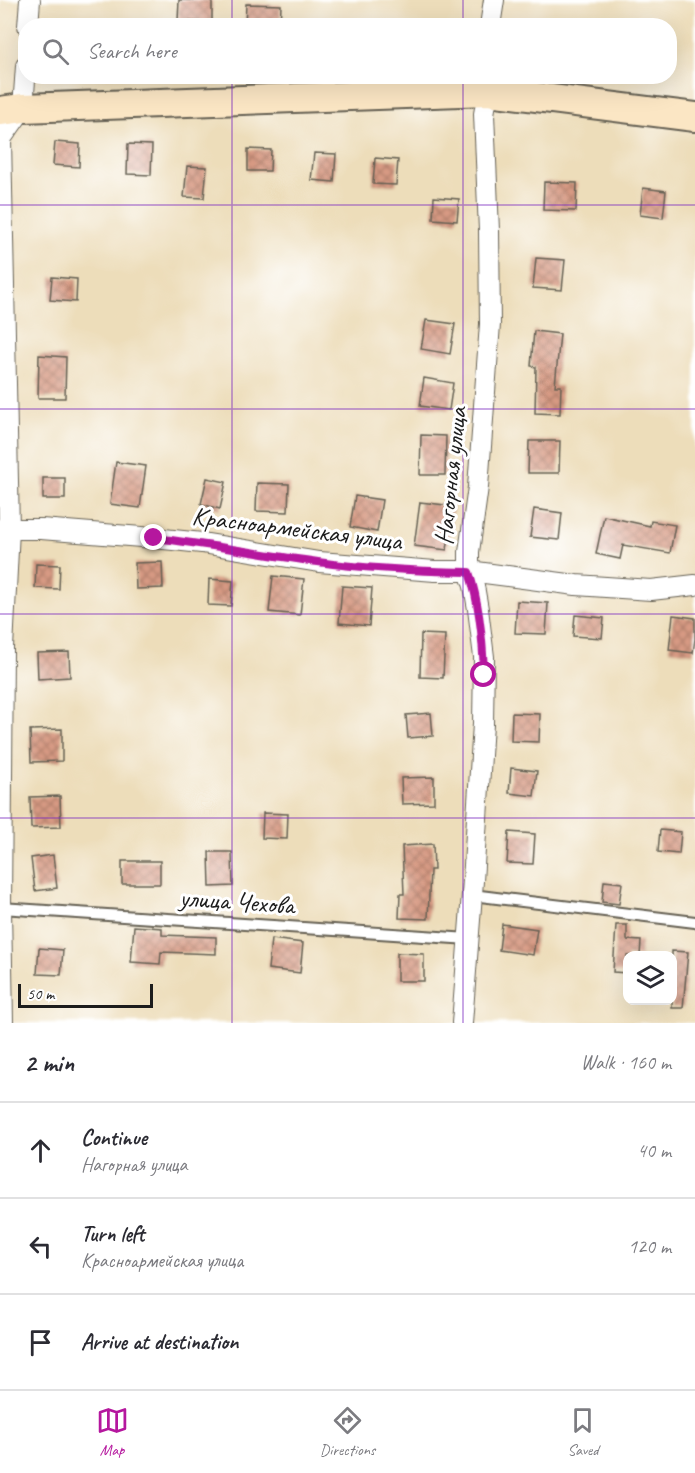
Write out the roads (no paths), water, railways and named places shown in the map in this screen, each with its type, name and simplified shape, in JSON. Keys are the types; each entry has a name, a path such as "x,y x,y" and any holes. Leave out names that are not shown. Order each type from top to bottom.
{"street":[{"path":"29,18 30,0"},
{"path":"491,18 494,0"},
{"path":"3,1023 1,908 5,530 1,139 20,84"},
{"path":"11,110 487,84 695,117"},
{"name":"Нагорная улица","path":"462,1023 483,724 484,675 478,609 469,572 469,552 478,487 490,324 484,114 487,84"},
{"name":"Красноармейская улица","path":"5,530 41,529 154,538 202,543 319,562 469,572 576,585 651,590 695,585"}],"lane":[{"path":"472,895 695,922"},
{"name":"улица Чехова","path":"1,908 469,939"}]}
